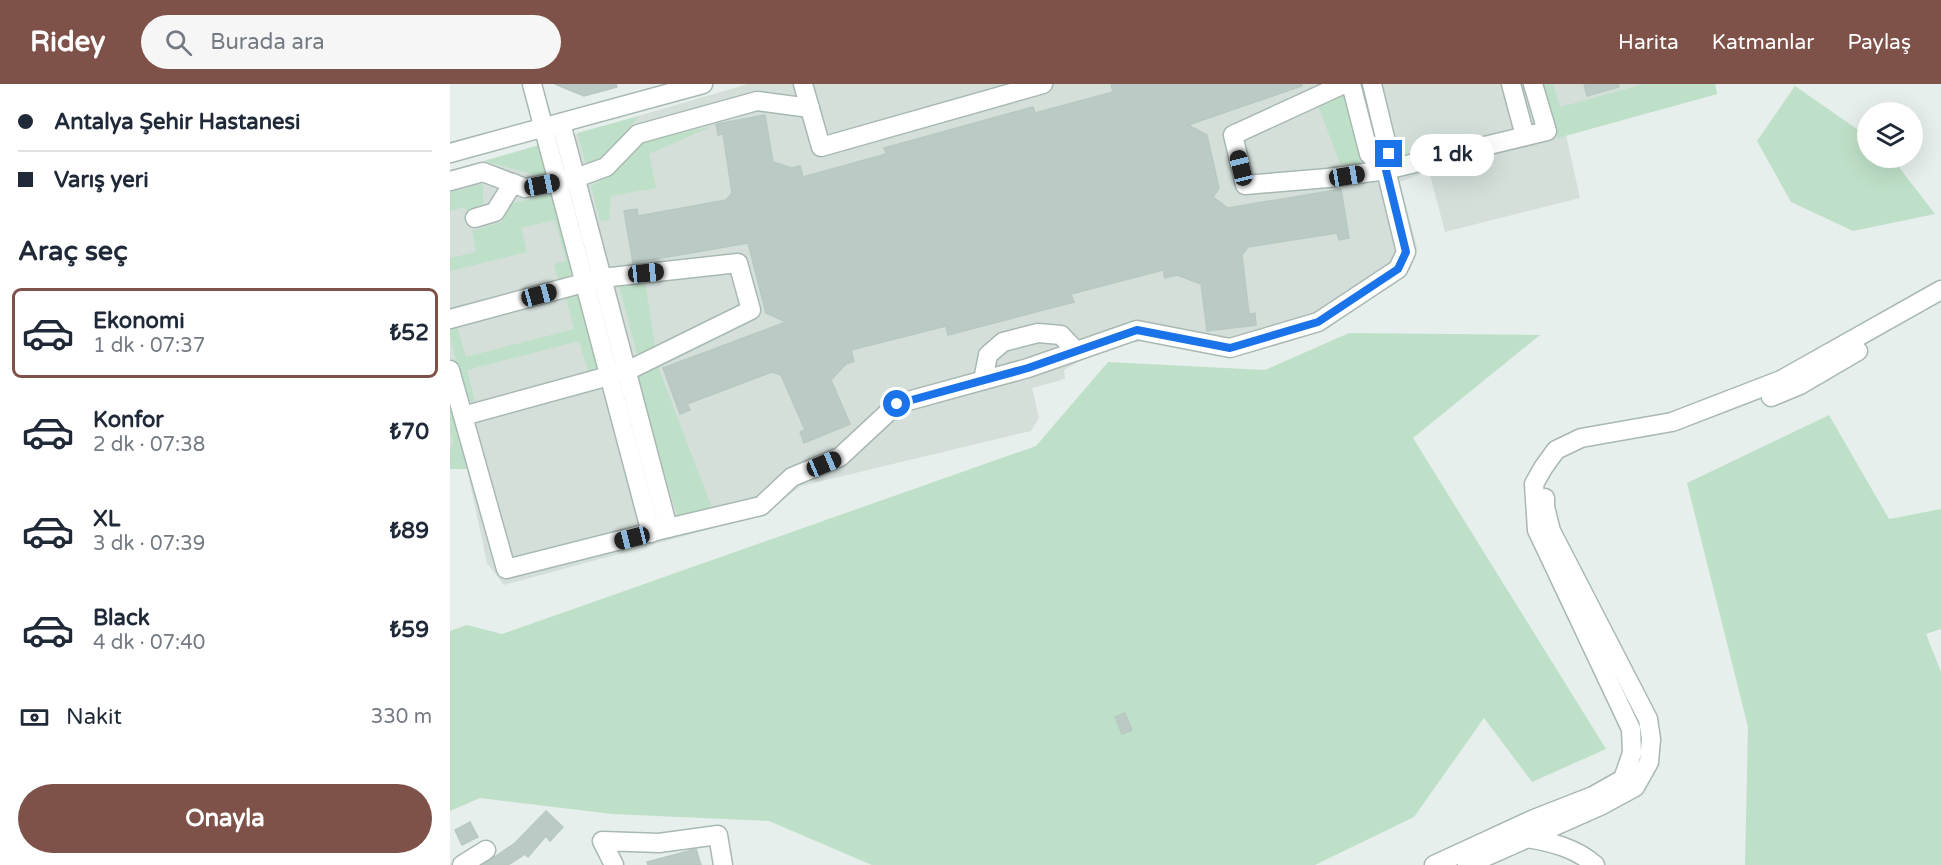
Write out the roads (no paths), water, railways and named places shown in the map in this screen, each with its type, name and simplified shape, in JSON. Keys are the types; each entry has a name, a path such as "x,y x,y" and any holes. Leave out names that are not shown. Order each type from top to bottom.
{"street":[{"path":"532,84 552,125"},
{"path":"544,84 552,125 660,530"},
{"path":"450,153 704,84"},
{"path":"803,84 821,147 1043,84"},
{"path":"1344,84 1233,135 1245,185 1328,178 1386,170 1547,131 1533,84"},
{"path":"1351,84 1369,154 1386,170"},
{"path":"450,370 506,569 761,507 792,477 840,457 897,404 983,380 1137,330 1230,348 1318,322 1398,269 1406,252 1386,170 1389,154 1372,84"},
{"path":"1511,84 1525,136"},
{"path":"450,181 483,172 525,188 567,180 606,167 638,134 757,101 810,108"},
{"path":"475,218 495,212 513,183"},
{"path":"450,319 593,280 738,263 751,310 618,374 463,416"},
{"path":"1434,865 1534,819 1593,796 1623,779 1632,753 1631,729 1537,530 1534,484 1556,450 1581,438 1672,422 1781,380 1941,290"},
{"path":"1467,865 1599,806 1635,787 1649,762 1651,739 1648,719 1551,531 1545,507 1552,472 1562,461 1579,451 1673,434 1800,385 1941,302"},
{"path":"983,380 988,355 1004,342 1038,333 1061,334 1076,351"},
{"path":"614,865 602,841 659,843 718,835 723,865"},
{"path":"1527,838 1554,843 1589,859 1595,865"},
{"path":"462,865 486,850"}]}
